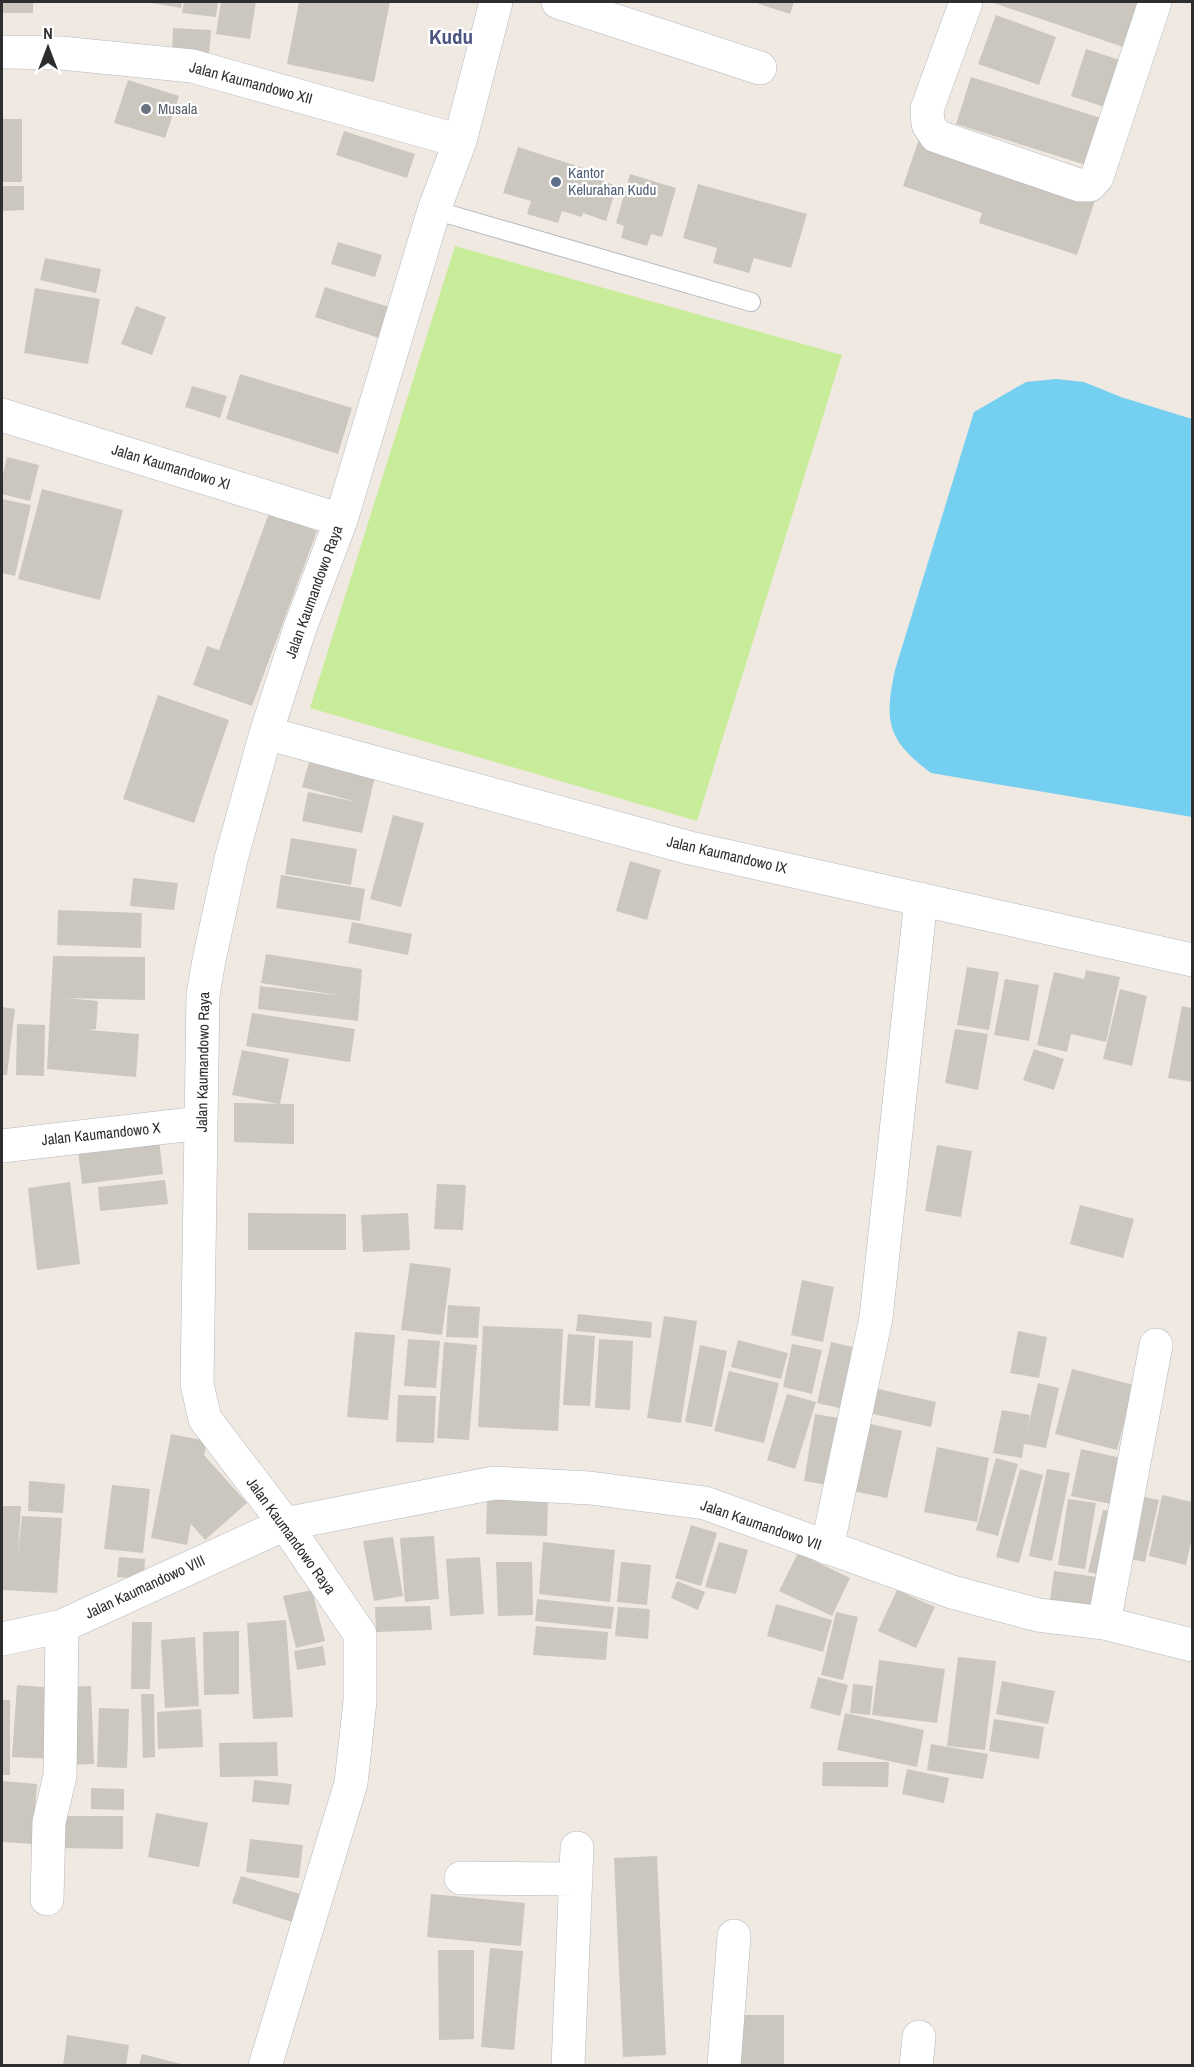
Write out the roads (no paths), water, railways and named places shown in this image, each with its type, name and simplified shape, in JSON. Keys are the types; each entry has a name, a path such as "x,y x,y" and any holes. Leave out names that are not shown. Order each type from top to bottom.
{"street":[{"name":"Jalan Kaumandowo Raya","path":"265,2066 351,1783 360,1701 360,1634 285,1524 204,1419 199,1402 196,1384 203,995 208,960 231,859 266,732 300,628 340,519 434,210 460,141 496,2"},
{"path":"558,2 760,68"},
{"path":"966,2 927,110 928,124 936,136 1079,185 1090,185 1097,177 1155,2"},
{"name":"Jalan Kaumandowo XII","path":"2,52 61,53 192,66 460,141"},
{"name":"Jalan Kaumandowo XI","path":"2,415 340,519"},
{"name":"Jalan Kaumandowo IX","path":"266,732 690,848 1192,960"},
{"path":"827,1548 876,1318 921,899"},
{"name":"Jalan Kaumandowo X","path":"2,1146 201,1123"},
{"path":"1104,1623 1156,1345"},
{"name":"Jalan Kaumandowo VII","path":"285,1524 494,1483 590,1488 705,1503 952,1593 1038,1615 1104,1623 1192,1645"},
{"name":"Jalan Kaumandowo VIII","path":"2,1639 62,1626 285,1524"},
{"path":"47,1899 49,1822 60,1776 62,1626"},
{"path":"461,1878 576,1864 567,2066"},
{"path":"724,2066 734,1936"}],"lane":[{"path":"434,210 751,302"}],"water":[{"path":"1056,379 1084,382 1121,397 1192,419 1192,817 931,773 905,750 892,729 890,703 895,670 974,412 1026,382"}],"place":[{"name":"Musala","path":"146,109"},
{"name":"Kantor Kelurahan Kudu","path":"556,182"}],"district":[{"name":"Kudu","path":"451,37"}]}
